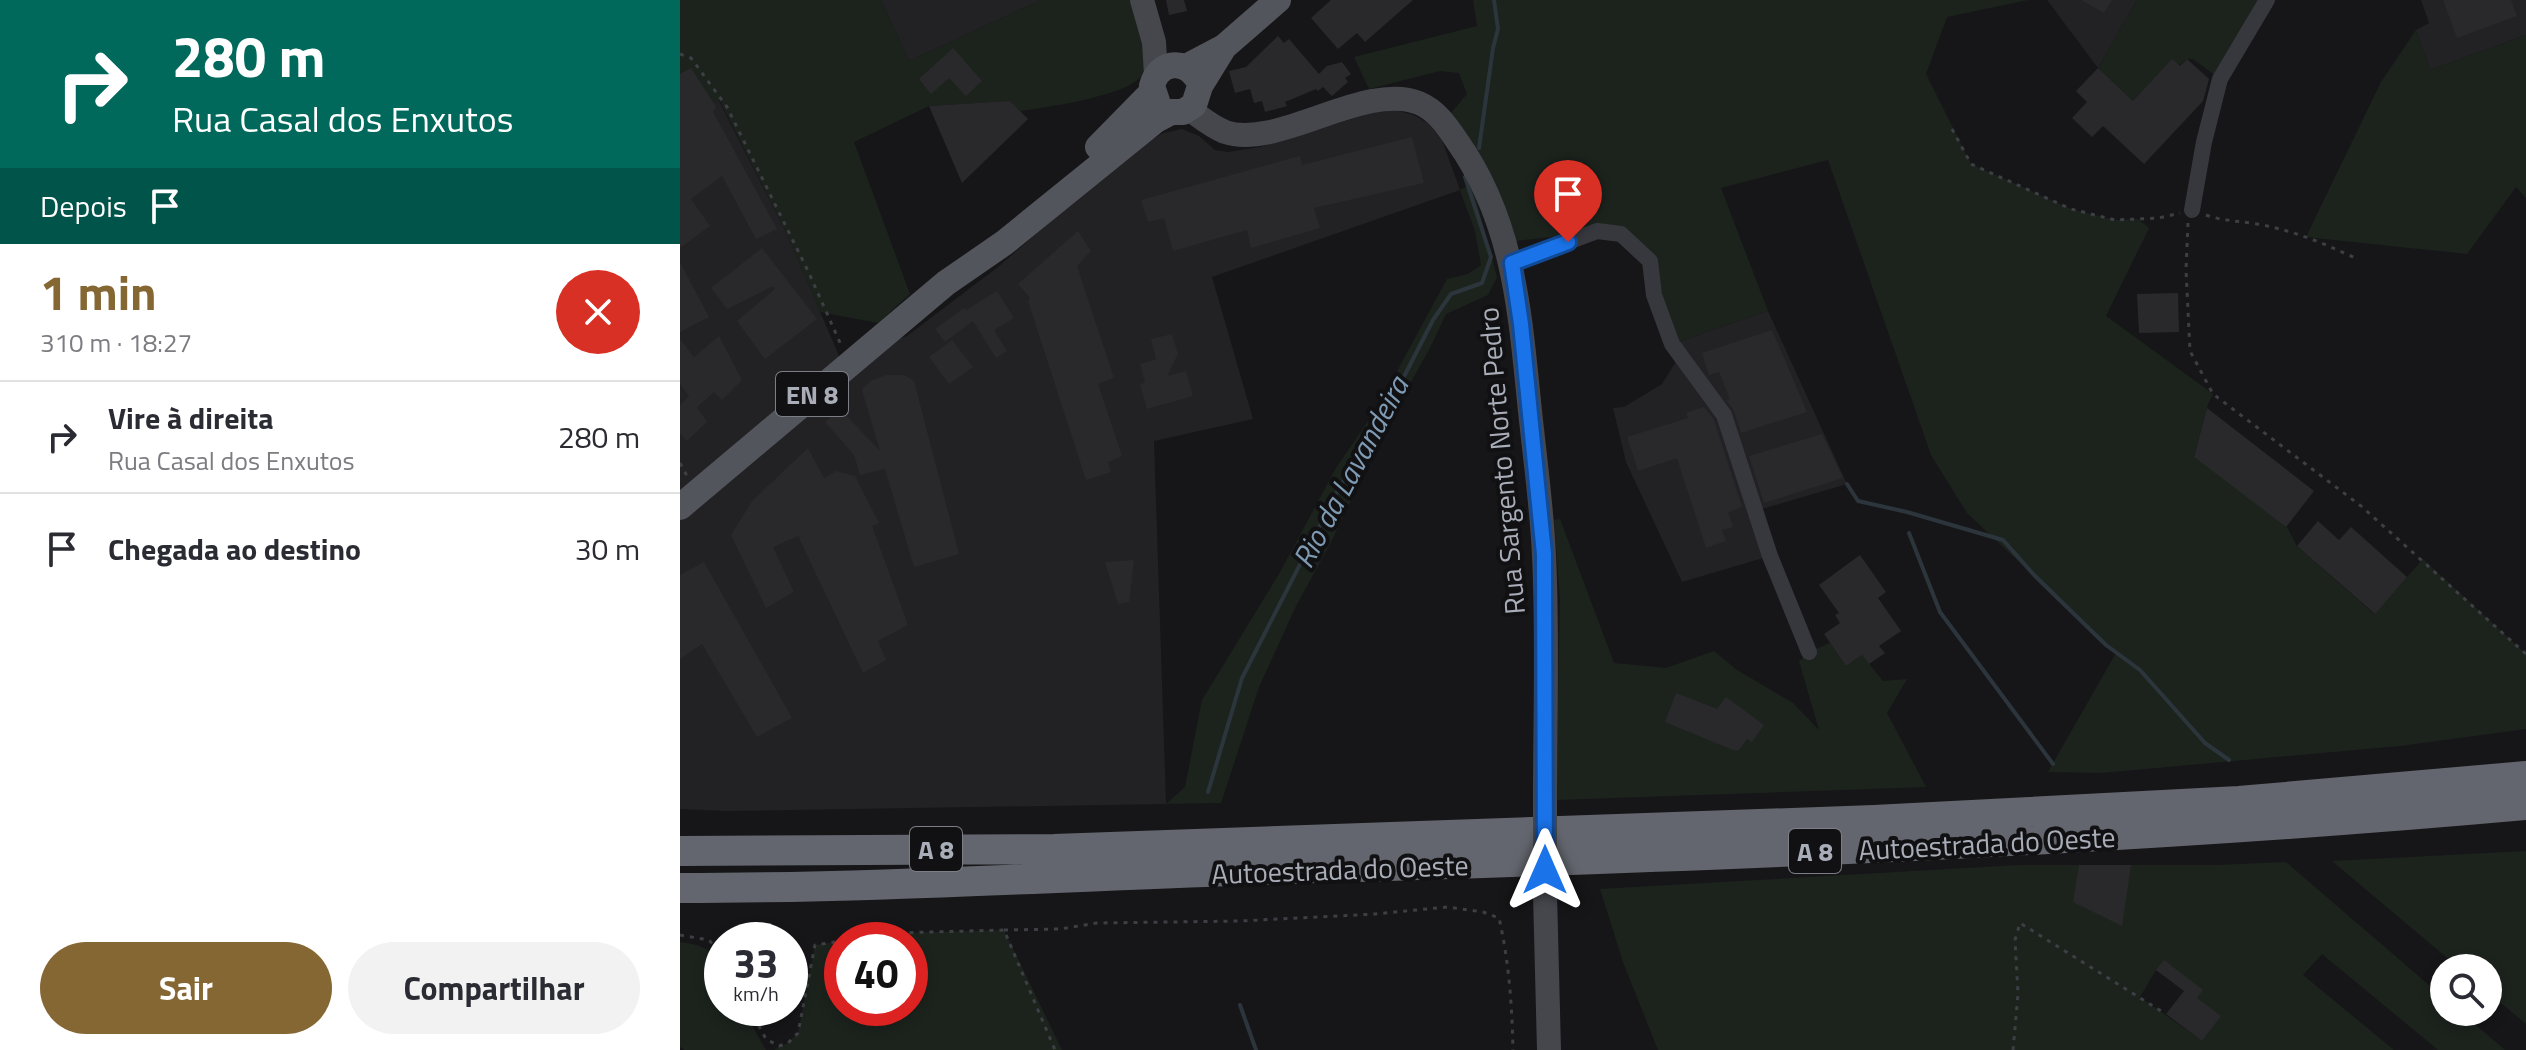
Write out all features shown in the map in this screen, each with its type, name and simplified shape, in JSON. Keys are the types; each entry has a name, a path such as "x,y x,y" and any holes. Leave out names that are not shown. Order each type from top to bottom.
{"highway":[{"name":"Autoestrada do Oeste","path":"680,851 1054,849 1889,819 2239,801 2526,776"},
{"name":"Autoestrada do Oeste","path":"680,888 876,886 1893,849 2320,824 2526,805"}],"main road":[{"name":"EN 8","path":"680,507 946,283 995,234 1077,175 1111,155 1179,87 1278,0"}],"street":[{"name":"Rua Sargento Norte Pedro","path":"1142,0 1154,42 1179,87 1217,128 1249,134 1370,102 1398,99 1418,103 1439,118 1474,167 1497,218 1512,263 1521,324 1544,554 1545,894 1549,1050"},
{"path":"2192,210 2204,142 2220,79 2267,0"},
{"path":"1512,263 1597,231 1621,234 1650,261 1654,295 1672,344 1724,415 1770,556 1809,652"}],"path":[{"path":"680,54 691,58 727,107 809,273 848,363"},
{"path":"1952,129 1971,164 2071,209 2115,220 2159,218 2192,210 2222,221 2288,231 2322,242 2355,258"},
{"path":"2192,210 2186,227 2190,351 2213,394 2361,506 2526,654"},
{"path":"928,932 1060,929 1097,923 1241,921 1447,907 1483,912 1499,918 1512,1011 1513,1050"},
{"path":"2013,1050 2018,994 2015,940 2020,923 2161,1011"},
{"path":"1004,930 1055,1050"},
{"path":"680,935 704,939"},
{"path":"808,981 815,945 824,944"},
{"path":"759,1026 766,1039 779,1046 788,1043 798,1033 799,1026"}],"shaded area":[{"path":"680,0 881,0 909,61 1041,0 1134,0 1143,36 1145,66 1136,81 1107,94 1020,111 1010,101 929,106 854,142 910,294 878,323 820,312 784,228 720,101 680,110"},
{"path":"881,0 1041,0 909,61"},
{"path":"1473,0 2028,0 1947,17 1926,74 1971,164 2071,209 2115,220 2138,219 2149,228 2106,316 2213,394 2194,457 2287,527 2297,546 2374,614 2423,559 2526,654 2526,729 2400,746 2101,773 2048,772 2116,653 1967,513 1931,455 1828,160 1721,188 1768,311 1672,344 1650,262 1621,234 1597,232 1515,241 1451,113 1467,94 1459,73 1440,71 1369,89 1354,57 1477,26"},
{"path":"2047,0 2137,0 2098,68"},
{"path":"2137,0 2267,0 2220,79 2193,59 2187,59 2133,101 2098,68"},
{"path":"2421,0 2526,0 2526,35 2430,70 2416,30 2429,23"},
{"path":"2416,30 2430,70 2526,35 2526,198 2516,187 2467,254 2306,237 2381,82"},
{"path":"719,101 784,228 840,358 907,336 998,267 1101,177 1127,150 1164,133 1182,129 1199,136 1215,150 1228,152 1260,147 1375,112 1394,110 1414,115 1429,124 1442,140 1460,190 1212,277 1253,419 1154,441 1166,804 727,811 680,809 680,110"},
{"path":"1472,184 1497,277 1488,295 1446,314 1389,421 1259,687 1221,803 1166,804 1185,787 1202,700 1279,574 1336,468 1377,408 1447,279 1468,274 1481,265 1475,231 1460,190"},
{"path":"1768,311 1847,484 1755,511 1770,556 1682,582 1626,462 1613,408 1624,407 1662,384 1677,360 1672,344"},
{"path":"1560,519 1614,663 1666,668 1714,651 1737,670 1793,703 1819,730 1799,661 1809,652 1830,643 1846,666 1862,655 1883,681 1907,679 1887,713 1926,787 1556,800 1560,599 1554,520"},
{"path":"2526,851 2526,1024 2502,1004 2502,954 2442,954 2332,861"},
{"path":"2286,862 2430,986 2430,1026 2477,1026 2505,1050 2438,1050 2322,954 2303,975 2394,1050 1658,1050 1623,962 1600,889 2019,865","holes":["2156,970 2220,1016 2202,1041 2140,997"]},
{"path":"1004,930 1062,1050 774,1050 788,1043 798,1033 799,1026 808,1026 808,981 815,945 824,944 824,1026 928,1026 928,932"},
{"path":"680,942 704,948 704,1026 752,1026 766,1050 685,1050 680,1047"}],"building":[{"path":"1166,0 1184,0 1187,11 1169,15"},
{"path":"1331,0 1413,0 1365,42 1357,33 1338,49 1311,18"},
{"path":"2081,0 2112,0 2104,13"},
{"path":"2443,0 2511,0 2517,16 2457,38"},
{"path":"1278,36 1284,43 1289,39 1319,74 1327,66 1342,62 1351,74 1345,78 1348,82 1332,96 1323,87 1285,102 1287,106 1265,112 1262,101 1254,103 1250,89 1235,93 1229,71 1246,67"},
{"path":"953,48 982,81 966,96 949,78 931,94 919,79"},
{"path":"2172,59 2180,66 2187,59 2209,79 2203,101 2144,164 2103,126 2092,137 2072,118 2087,102 2076,91 2098,68 2133,101"},
{"path":"691,68 716,107 713,112 777,229 756,239 722,176 691,199 710,226 680,248 680,74"},
{"path":"1010,101 1028,119 962,183 929,106"},
{"path":"1412,137 1424,183 1314,208 1320,228 1251,248 1247,230 1173,251 1164,218 1148,222 1141,200 1300,156 1302,165"},
{"path":"1078,231 1091,251 1077,266 1114,378 1098,384 1122,456 1108,462 1111,472 1086,480 1028,301 1030,298 1018,284"},
{"path":"762,248 817,319 765,359 737,321 775,289 773,286 727,309 711,288"},
{"path":"680,262 709,317 680,332"},
{"path":"997,291 1014,318 994,330 1007,351 996,358 973,321 945,342 935,329 964,308 966,310"},
{"path":"2178,293 2179,332 2139,333 2137,294"},
{"path":"1772,330 1807,412 1741,433 1734,411 1726,400 1730,399 1719,372 1709,375 1702,353"},
{"path":"1172,334 1178,354 1167,376 1186,371 1193,396 1147,409 1140,385 1145,382 1140,364 1156,359 1151,339"},
{"path":"719,336 742,380 722,400 714,392 697,407 707,422 687,441 680,433 680,405 689,396 680,384 680,339 694,357"},
{"path":"952,340 973,367 949,384 929,357"},
{"path":"887,375 904,375 914,381 959,554 914,567 885,469 860,475 854,455 825,422 840,409 880,451 862,390 870,381"},
{"path":"1704,407 1714,420 1742,507 1728,512 1733,527 1722,530 1726,541 1706,548 1677,458 1638,471 1627,437 1688,418 1686,413"},
{"path":"2207,408 2314,491 2286,527 2194,457"},
{"path":"1822,434 1843,478 1764,503 1749,456"},
{"path":"808,448 824,478 836,471 855,476 879,523 872,526 908,625 878,641 886,660 863,673 798,536 773,547 794,592 766,608 731,535 752,501"},
{"path":"2318,521 2339,540 2351,527 2407,577 2375,614 2297,546"},
{"path":"1860,555 1886,592 1878,598 1901,631 1879,646 1885,653 1869,664 1862,655 1846,666 1824,634 1840,623 1835,615 1839,613 1819,585"},
{"path":"1134,560 1129,602 1118,604 1105,562"},
{"path":"704,562 792,718 757,737 702,644 680,659 680,575"},
{"path":"1676,693 1717,709 1726,697 1764,725 1752,742 1747,739 1738,751 1733,750 1665,722"},
{"path":"2079,865 2131,865 2122,926 2073,902"},
{"path":"2164,960 2203,990 2197,998 2221,1016 2202,1041 2166,1014 2184,991 2156,970"}],"waterway":[{"name":"Rio da Lavandeira","path":"1479,148 1498,29 1494,0"},
{"name":"Rio da Lavandeira","path":"1208,792 1242,678 1337,492 1394,396 1433,320 1451,294 1482,283 1491,257 1465,177"},
{"path":"1847,484 1858,501 2003,540 2106,645 2140,670 2205,743 2229,760"},
{"path":"1909,533 1940,612 2053,764"},
{"name":"Rio da Lavandeira","path":"1240,1005 1256,1050"}],"route":[{"path":"1545,870 1544,554 1512,263 1568,242"}]}
